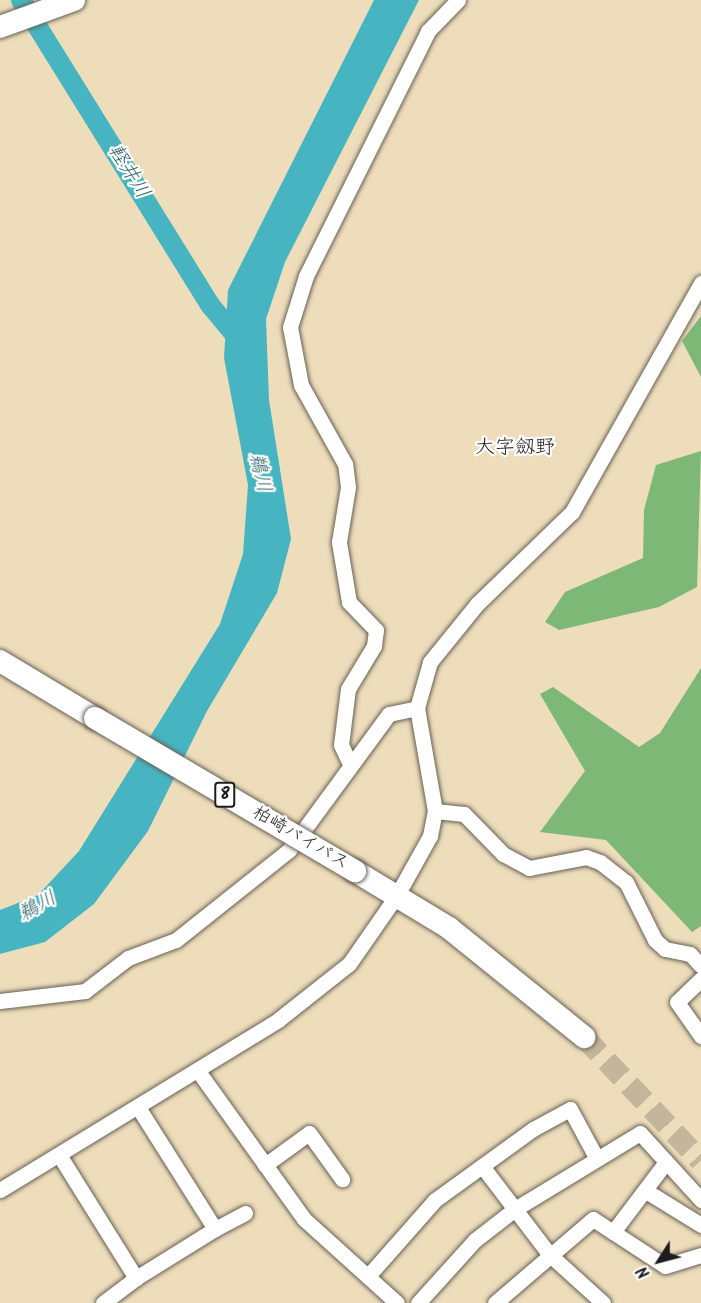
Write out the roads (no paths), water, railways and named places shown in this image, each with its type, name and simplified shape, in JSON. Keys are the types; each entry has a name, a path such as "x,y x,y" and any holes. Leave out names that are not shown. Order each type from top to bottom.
{"highway":[{"path":"7,25 74,0"},
{"name":"柏崎バイパス","path":"0,662 449,928 584,1037"}],"street":[{"path":"350,764 341,745 348,688 374,645 376,630 349,602 339,542 348,487 345,464 302,386 290,327 306,276 428,31 458,0"},
{"path":"0,1190 61,1158 198,1071 324,988 349,964 397,896 429,836 435,811 417,708 438,649 579,503 701,283"},
{"path":"0,1001 85,992 128,958 176,940 289,850 350,764 389,714 417,708"},
{"path":"435,811 464,814 504,854 529,868 543,869 576,858 600,862 626,882 655,940 665,949 690,954 701,966"},
{"path":"701,979 677,1007 701,1036"},
{"path":"198,1071 304,1219 397,1303"},
{"path":"139,1109 214,1229"},
{"path":"368,1276 435,1200 482,1166 570,1110 596,1157"},
{"path":"265,1165 309,1133 342,1179"},
{"path":"418,1303 475,1240 515,1209 596,1157 640,1133 701,1200"},
{"path":"61,1158 136,1278"},
{"path":"614,1232 666,1162"},
{"path":"482,1166 549,1254 603,1303"},
{"path":"646,1191 701,1225"},
{"path":"103,1303 136,1278 214,1229 245,1213"},
{"path":"497,1302 549,1254 593,1219 665,1266 701,1255"},
{"path":"373,1303 384,1291"}],"water":[{"name":"鵜川","path":"374,0 419,0 285,262 266,319 269,400 291,539 277,593 207,711 148,831 94,904 45,942 0,954 0,910 38,895 79,851 220,624 243,554 248,485 224,358 228,290"}],"waterway":[{"name":"軽井川","path":"21,0 211,306 240,341"}],"tunnel":[{"path":"584,1037 701,1161"}],"district":[{"name":"大字劔野","path":"515,448"}]}
